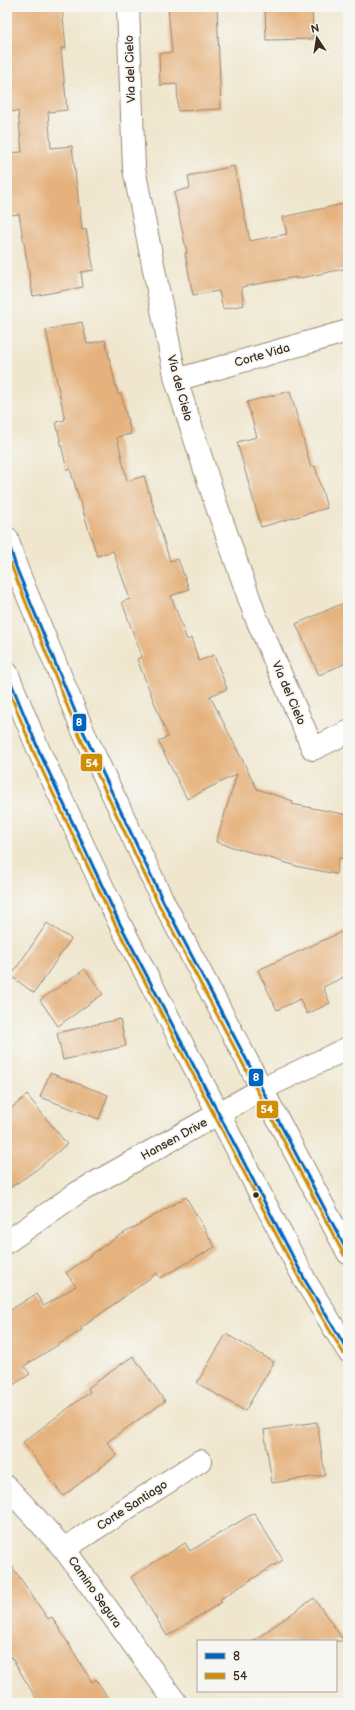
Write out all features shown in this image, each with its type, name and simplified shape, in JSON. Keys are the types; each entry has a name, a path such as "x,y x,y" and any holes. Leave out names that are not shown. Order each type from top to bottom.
{"street":[{"name":"Via del Cielo","path":"128,7 134,169 176,380 216,504 255,615 313,749 348,732"},
{"name":"Corte Vida","path":"176,380 348,331"},
{"path":"7,538 16,567 83,731 163,901 348,1253"},
{"path":"7,673 39,751 119,922 306,1282 348,1351"},
{"name":"Hansen Drive","path":"7,1242 77,1193 262,1089 348,1048"},
{"name":"Corte Santiago","path":"64,1549 200,1461"},
{"name":"Camino Segura","path":"7,1487 64,1549 176,1703"}],"building":[{"path":"7,7 62,7 66,48 61,48 67,110 48,112 51,148 72,146 82,230 86,229 94,270 81,272 83,287 33,296 19,214 10,215 7,189 7,153 22,152 18,111 7,112"},
{"path":"168,7 217,7 221,109 178,111 177,84 160,85 159,53 172,53"},
{"path":"265,7 312,7 313,39 266,40"},
{"path":"234,166 250,241 287,234 283,217 348,203 348,268 296,279 296,277 241,287 244,305 223,309 219,291 193,295 185,253 187,253 174,192 190,188 188,176"},
{"path":"82,322 87,344 105,340 118,395 121,394 131,434 117,437 127,481 144,476 170,561 178,559 189,589 171,596 187,640 191,638 199,661 214,655 227,689 210,696 257,789 293,801 292,804 348,815 348,859 339,858 336,874 300,867 216,842 237,774 187,799 158,741 168,737 137,659 142,657 122,602 130,599 113,551 97,556 70,469 67,470 56,422 65,420 46,330"},
{"path":"290,391 311,468 315,466 327,508 261,527 237,442 257,437 247,402"},
{"path":"348,601 348,662 319,675 296,624"},
{"path":"47,923 71,939 34,993 11,976"},
{"path":"348,929 348,975 323,987 330,1003 307,1014 300,999 277,1010 258,970"},
{"path":"85,969 103,994 58,1026 40,1000"},
{"path":"120,1019 126,1046 63,1060 57,1033"},
{"path":"50,1073 108,1095 99,1119 40,1097"},
{"path":"27,1095 67,1144 36,1170 7,1190 7,1112"},
{"path":"186,1197 215,1247 160,1278 157,1273 81,1328 82,1330 24,1366 30,1374 7,1389 7,1312 36,1294 44,1306 76,1286 66,1273 109,1242"},
{"path":"226,1334 274,1362 245,1411 197,1383"},
{"path":"133,1356 165,1401 107,1442 117,1455 63,1496 23,1442 90,1392 88,1388"},
{"path":"317,1422 325,1475 272,1483 264,1430"},
{"path":"254,1513 283,1560 220,1599 222,1602 167,1636 131,1577 185,1543 190,1551"},
{"path":"7,1559 48,1619 52,1617 92,1682 96,1679 111,1703 39,1703 7,1650"},
{"path":"314,1598 344,1641 337,1640 254,1640"}],"transit line":[{"name":"8","path":"7,538 16,567 83,731 163,901 348,1253"},
{"name":"54","path":"7,555 78,733 158,903 344,1255"},
{"name":"8","path":"7,673 39,751 119,922 306,1282 348,1351"},
{"name":"54","path":"7,686 34,753 115,924 302,1284 344,1354"}]}
